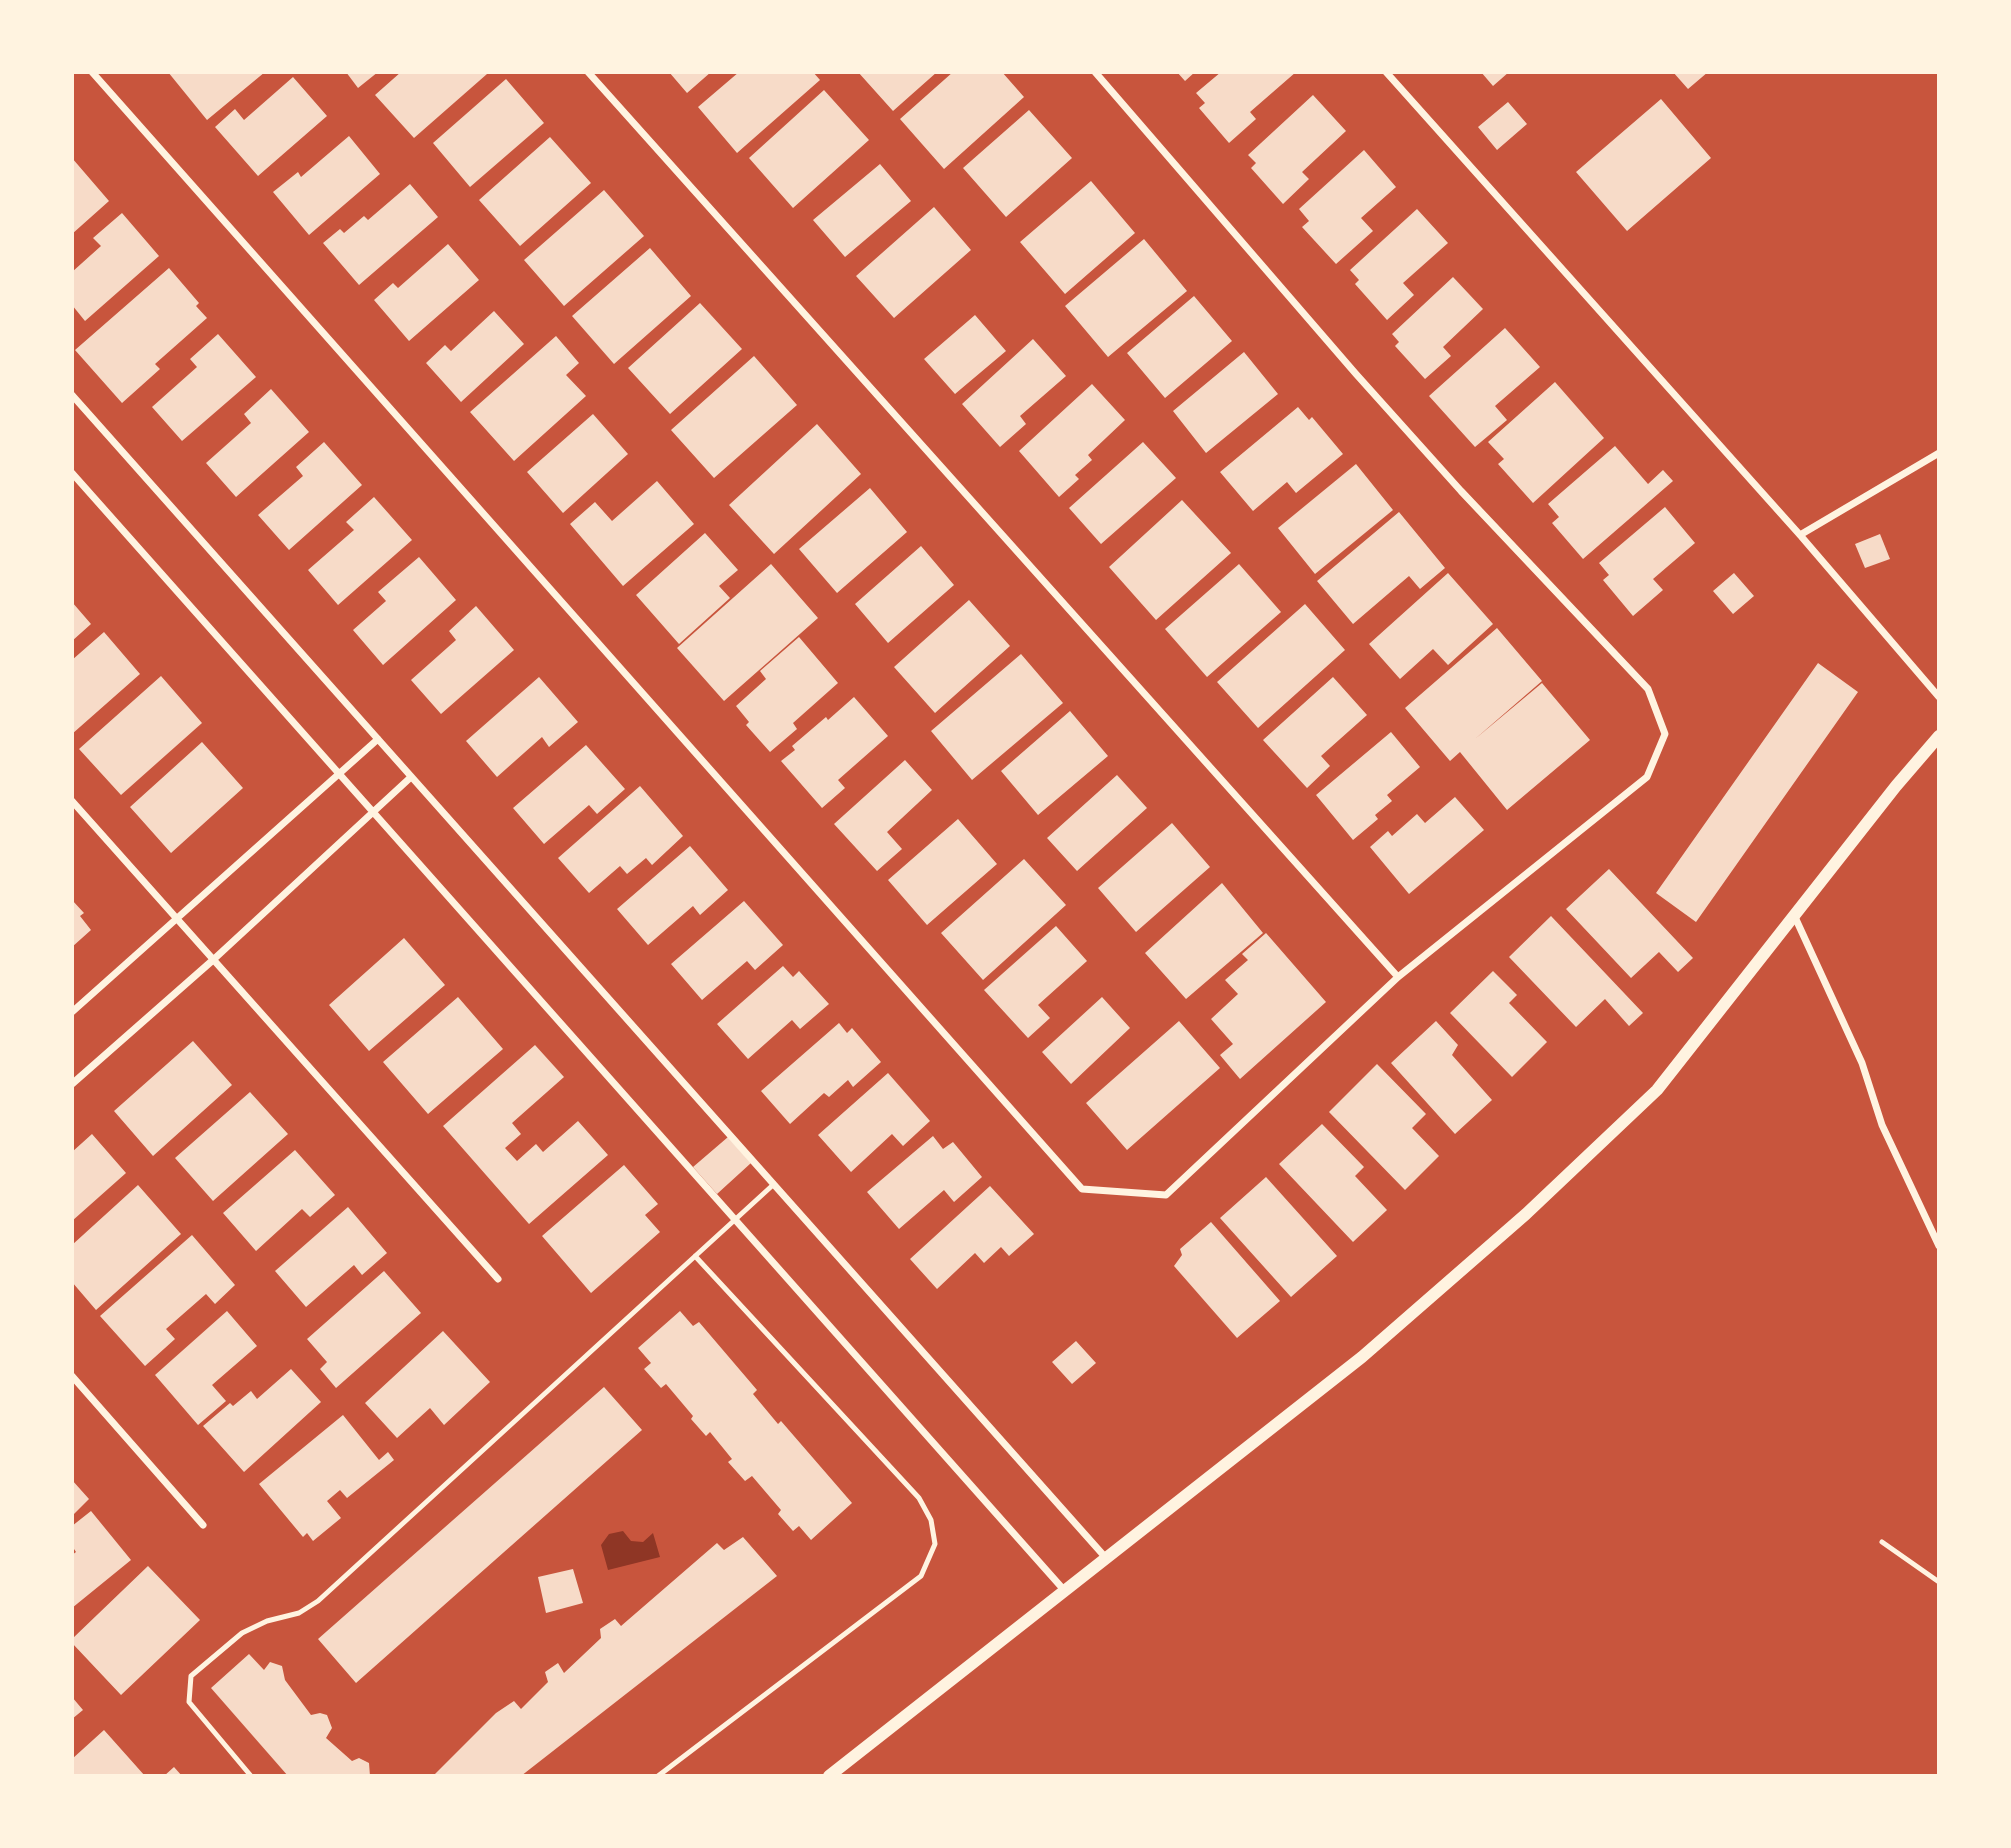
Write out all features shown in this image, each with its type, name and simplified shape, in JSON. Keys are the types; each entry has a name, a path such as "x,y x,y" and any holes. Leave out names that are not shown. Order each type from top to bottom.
{"street":[{"path":"92,72 1082,1189 1166,1195 1398,977 1647,777 1665,734 1648,689 1364,384 1095,72"},
{"path":"588,72 1398,977"},
{"path":"1386,72 1800,535 1939,697"},
{"path":"72,395 1106,1558"},
{"path":"1800,535 1939,453"},
{"path":"72,473 1064,1590"},
{"path":"829,1776 1362,1357 1526,1214 1657,1090 1939,736"},
{"path":"72,1012 378,739"},
{"path":"72,1084 213,960 411,777"},
{"path":"72,801 498,1279"},
{"path":"1794,915 1862,1063 1882,1125 1939,1246"},
{"path":"72,1376 203,1525"}],"lane":[{"path":"251,1776 189,1702 191,1676 242,1633 267,1621 299,1613 318,1601 774,1184"},
{"path":"658,1776 921,1576 935,1544 931,1520 919,1498 695,1256"},
{"path":"1882,1542 1939,1582"}],"shaded area":[{"path":"623,1531 631,1541 643,1542 653,1533 660,1557 608,1570 601,1545 609,1534"}],"building":[{"path":"168,72 265,72 207,120"},
{"path":"346,72 378,72 358,88"},
{"path":"401,72 487,74 414,138 375,95"},
{"path":"669,72 711,72 687,93"},
{"path":"739,72 813,72 820,80 737,153 698,107"},
{"path":"858,72 937,72 893,111"},
{"path":"953,72 1002,72 1024,97 944,169 900,119"},
{"path":"1177,72 1195,72 1185,81"},
{"path":"1221,72 1296,72 1250,112 1256,119 1229,143 1199,108 1205,103 1196,93"},
{"path":"1481,72 1509,72 1493,86"},
{"path":"1673,72 1708,72 1688,89"},
{"path":"293,77 327,116 258,176 215,127 235,109 244,120"},
{"path":"506,79 544,123 470,187 433,143"},
{"path":"824,90 869,140 793,208 749,158"},
{"path":"1313,95 1346,131 1302,172 1309,179 1283,204 1251,168 1256,163 1248,155"},
{"path":"1661,99 1711,158 1627,231 1576,172"},
{"path":"1508,102 1527,124 1497,150 1478,127"},
{"path":"1029,110 1072,158 1006,217 963,168"},
{"path":"349,136 380,174 309,235 273,192 298,172 301,177"},
{"path":"550,137 591,183 520,246 479,200"},
{"path":"1364,150 1396,187 1361,218 1373,231 1336,264 1302,227 1309,221 1299,209"},
{"path":"72,158 109,201 72,234"},
{"path":"880,164 911,201 845,257 813,220"},
{"path":"1091,181 1135,233 1065,294 1020,242"},
{"path":"410,184 438,217 359,285 323,243 340,229 344,233 364,216 368,220"},
{"path":"604,190 644,236 564,306 524,260"},
{"path":"934,207 971,250 894,318 856,276"},
{"path":"1417,209 1448,243 1403,283 1414,295 1387,320 1355,284 1359,280 1350,270"},
{"path":"122,213 159,256 85,321 72,305 72,272 101,246 93,238"},
{"path":"1144,239 1187,291 1108,357 1065,306"},
{"path":"448,244 479,280 409,341 374,300 393,283 398,288"},
{"path":"650,248 691,296 614,364 572,316"},
{"path":"169,268 199,303 196,306 207,318 155,364 160,369 122,403 75,350"},
{"path":"1453,277 1483,309 1443,347 1451,356 1425,379 1395,346 1399,342 1392,334"},
{"path":"1194,296 1232,341 1165,398 1127,353"},
{"path":"700,303 742,349 670,414 628,368"},
{"path":"494,311 524,344 461,402 426,363 445,345 451,351"},
{"path":"975,315 1006,351 955,394 924,359"},
{"path":"1505,328 1540,367 1495,406 1507,420 1475,447 1429,396"},
{"path":"218,334 256,377 182,441 152,407 197,367 190,359"},
{"path":"556,336 579,363 566,375 586,396 514,461 470,412"},
{"path":"1033,339 1066,376 1020,416 1026,424 1000,447 962,404"},
{"path":"1244,352 1278,394 1206,453 1173,411"},
{"path":"754,356 797,405 714,478 671,430"},
{"path":"1555,382 1604,438 1533,503 1498,464 1504,459 1488,442"},
{"path":"1092,384 1125,420 1088,455 1092,460 1075,475 1079,479 1059,497 1019,451"},
{"path":"271,389 309,432 236,497 206,463 251,423 244,414"},
{"path":"1298,407 1309,420 1312,417 1343,454 1296,493 1287,482 1253,511 1220,472"},
{"path":"593,414 628,454 563,513 527,472"},
{"path":"817,424 861,474 774,554 729,505"},
{"path":"324,442 362,485 289,550 258,515 303,476 296,467"},
{"path":"1143,442 1176,478 1101,544 1069,508"},
{"path":"1615,446 1648,484 1663,470 1673,481 1583,559 1552,523 1559,517 1548,504"},
{"path":"1356,464 1393,510 1315,574 1278,528"},
{"path":"657,481 694,524 623,586 570,524 595,502 612,521"},
{"path":"870,488 907,532 837,593 799,549"},
{"path":"374,497 412,540 338,605 308,570 354,530 346,522"},
{"path":"1182,500 1231,553 1156,620 1109,567"},
{"path":"1665,507 1695,543 1653,579 1663,590 1633,616 1603,580 1609,575 1599,563"},
{"path":"1399,512 1445,568 1420,589 1409,576 1353,624 1317,581"},
{"path":"705,533 738,570 719,586 730,598 679,644 636,595"},
{"path":"1880,534 1890,559 1865,568 1855,544"},
{"path":"921,546 954,585 888,643 855,604"},
{"path":"419,557 456,600 383,665 353,630 386,601 378,592"},
{"path":"771,564 818,618 724,701 677,648"},
{"path":"1239,564 1281,612 1207,677 1165,629"},
{"path":"1448,573 1493,624 1448,665 1433,649 1400,679 1369,644"},
{"path":"1734,573 1754,596 1733,614 1713,591"},
{"path":"969,600 1010,646 935,713 894,667"},
{"path":"72,602 91,624 72,641"},
{"path":"1305,604 1345,650 1258,728 1217,682"},
{"path":"476,606 514,650 441,714 411,680 456,640 449,631"},
{"path":"1497,628 1542,681 1475,739 1542,683 1590,740 1507,810 1460,752 1450,761 1405,708"},
{"path":"104,632 140,674 72,734 72,660"},
{"path":"799,637 838,683 793,723 797,729 770,752 746,725 749,722 736,706 766,679 760,671"},
{"path":"1021,654 1063,703 972,780 931,731"},
{"path":"1818,663 1858,692 1696,922 1656,893"},
{"path":"161,676 202,723 121,795 79,749"},
{"path":"539,677 578,722 549,747 542,737 497,777 466,741"},
{"path":"1333,677 1367,715 1321,756 1330,766 1307,788 1263,740"},
{"path":"854,697 888,736 838,780 845,788 822,808 781,761 795,750 792,746"},
{"path":"1070,711 1108,756 1038,815 1001,771"},
{"path":"1391,732 1420,767 1387,795 1392,801 1375,815 1378,819 1353,840 1316,795"},
{"path":"202,742 243,788 171,853 130,807"},
{"path":"586,745 625,789 597,814 589,805 544,844 513,808"},
{"path":"905,760 932,790 887,832 902,849 877,871 834,824"},
{"path":"1117,775 1147,808 1077,871 1047,838"},
{"path":"640,786 683,836 652,865 646,858 627,874 620,866 589,893 558,858"},
{"path":"1455,797 1484,830 1409,894 1370,847 1388,831 1392,836 1417,814 1425,823"},
{"path":"958,819 997,864 927,925 888,880"},
{"path":"1172,823 1210,867 1136,932 1098,888"},
{"path":"690,846 728,890 700,915 693,906 648,945 617,909"},
{"path":"1024,859 1066,905 983,980 941,933"},
{"path":"1609,869 1693,958 1678,972 1659,952 1631,978 1566,909"},
{"path":"1222,883 1263,933 1186,999 1145,953"},
{"path":"72,900 84,913 80,916 91,930 72,947"},
{"path":"744,901 783,945 755,970 747,961 702,1000 671,964"},
{"path":"1551,916 1643,1013 1629,1026 1605,999 1576,1027 1509,957"},
{"path":"1056,926 1087,961 1038,1005 1050,1018 1028,1038 984,990"},
{"path":"1266,933 1326,1002 1240,1079 1220,1055 1233,1044 1211,1019 1238,994 1225,980 1248,960 1242,954"},
{"path":"404,938 445,985 369,1051 329,1005"},
{"path":"783,966 793,977 799,971 829,1004 800,1029 792,1020 748,1059 717,1024"},
{"path":"1493,971 1517,995 1509,1003 1547,1042 1512,1077 1450,1013"},
{"path":"458,997 503,1049 428,1114 383,1062"},
{"path":"1102,997 1130,1028 1071,1084 1042,1052"},
{"path":"1179,1021 1220,1068 1127,1150 1086,1103"},
{"path":"1436,1021 1458,1045 1452,1055 1492,1100 1455,1134 1391,1063"},
{"path":"839,1023 847,1033 852,1028 881,1062 853,1087 848,1080 829,1097 824,1093 790,1124 761,1091"},
{"path":"193,1041 232,1085 153,1156 114,1111"},
{"path":"535,1045 564,1077 512,1123 521,1134 505,1148 517,1161 536,1144 543,1152 578,1121 608,1155 529,1224 443,1126"},
{"path":"1377,1064 1426,1114 1412,1128 1439,1156 1405,1190 1329,1112"},
{"path":"888,1073 930,1121 903,1146 892,1134 851,1172 818,1135"},
{"path":"250,1092 288,1134 213,1201 175,1158"},
{"path":"1322,1124 1364,1167 1355,1176 1387,1210 1353,1242 1279,1164"},
{"path":"92,1134 126,1173 72,1221 72,1152"},
{"path":"933,1136 943,1149 953,1142 982,1177 954,1202 944,1190 899,1229 867,1192"},
{"path":"728,1137 751,1163 717,1194 693,1167"},
{"path":"295,1150 335,1195 310,1217 302,1209 256,1251 223,1213"},
{"path":"624,1165 658,1204 645,1215 660,1232 591,1293 542,1236"},
{"path":"1266,1177 1337,1256 1291,1297 1220,1218"},
{"path":"138,1185 181,1234 96,1310 72,1282 72,1245"},
{"path":"990,1186 1034,1234 1009,1256 1001,1247 984,1263 975,1253 937,1289 910,1259"},
{"path":"348,1207 387,1253 362,1275 354,1265 306,1307 275,1271"},
{"path":"1211,1222 1280,1301 1237,1338 1174,1266 1182,1255 1180,1249"},
{"path":"192,1235 235,1285 215,1304 206,1294 166,1329 175,1339 145,1366 100,1316"},
{"path":"384,1271 421,1313 336,1388 320,1369 327,1362 307,1339"},
{"path":"227,1311 257,1346 212,1385 226,1401 198,1425 155,1375"},
{"path":"680,1311 693,1326 699,1322 757,1390 753,1394 778,1424 781,1421 852,1503 811,1540 799,1526 793,1531 778,1514 781,1510 752,1476 745,1481 728,1462 732,1459 710,1432 706,1436 666,1384 661,1388 644,1369 651,1363 638,1348"},
{"path":"443,1331 490,1382 444,1425 430,1408 397,1438 365,1403"},
{"path":"1076,1341 1096,1363 1072,1384 1052,1362"},
{"path":"291,1369 321,1402 244,1472 203,1426 230,1403 233,1406 251,1391 257,1399"},
{"path":"604,1387 642,1430 356,1683 318,1639"},
{"path":"343,1415 379,1460 388,1452 394,1460 347,1498 340,1490 327,1501 341,1518 313,1541 307,1533 303,1537 259,1484"},
{"path":"72,1480 89,1499 72,1516"},
{"path":"91,1511 131,1560 72,1608 72,1555 76,1552 72,1546 72,1526"},
{"path":"743,1537 777,1576 521,1776 433,1776 496,1713 514,1701 521,1709 548,1682 545,1672 558,1663 564,1673 601,1638 600,1629 615,1619 621,1626 717,1543 724,1550"},
{"path":"148,1566 200,1620 121,1695 72,1643 72,1639"},
{"path":"573,1569 583,1603 546,1613 538,1577"},
{"path":"249,1654 264,1670 270,1662 282,1666 285,1680 311,1715 327,1715 332,1728 326,1738 352,1761 359,1758 369,1763 370,1776 288,1776 211,1688"},
{"path":"72,1697 83,1710 72,1719"},
{"path":"104,1730 145,1776 72,1776 72,1759"},
{"path":"174,1767 182,1776 164,1776"}]}
